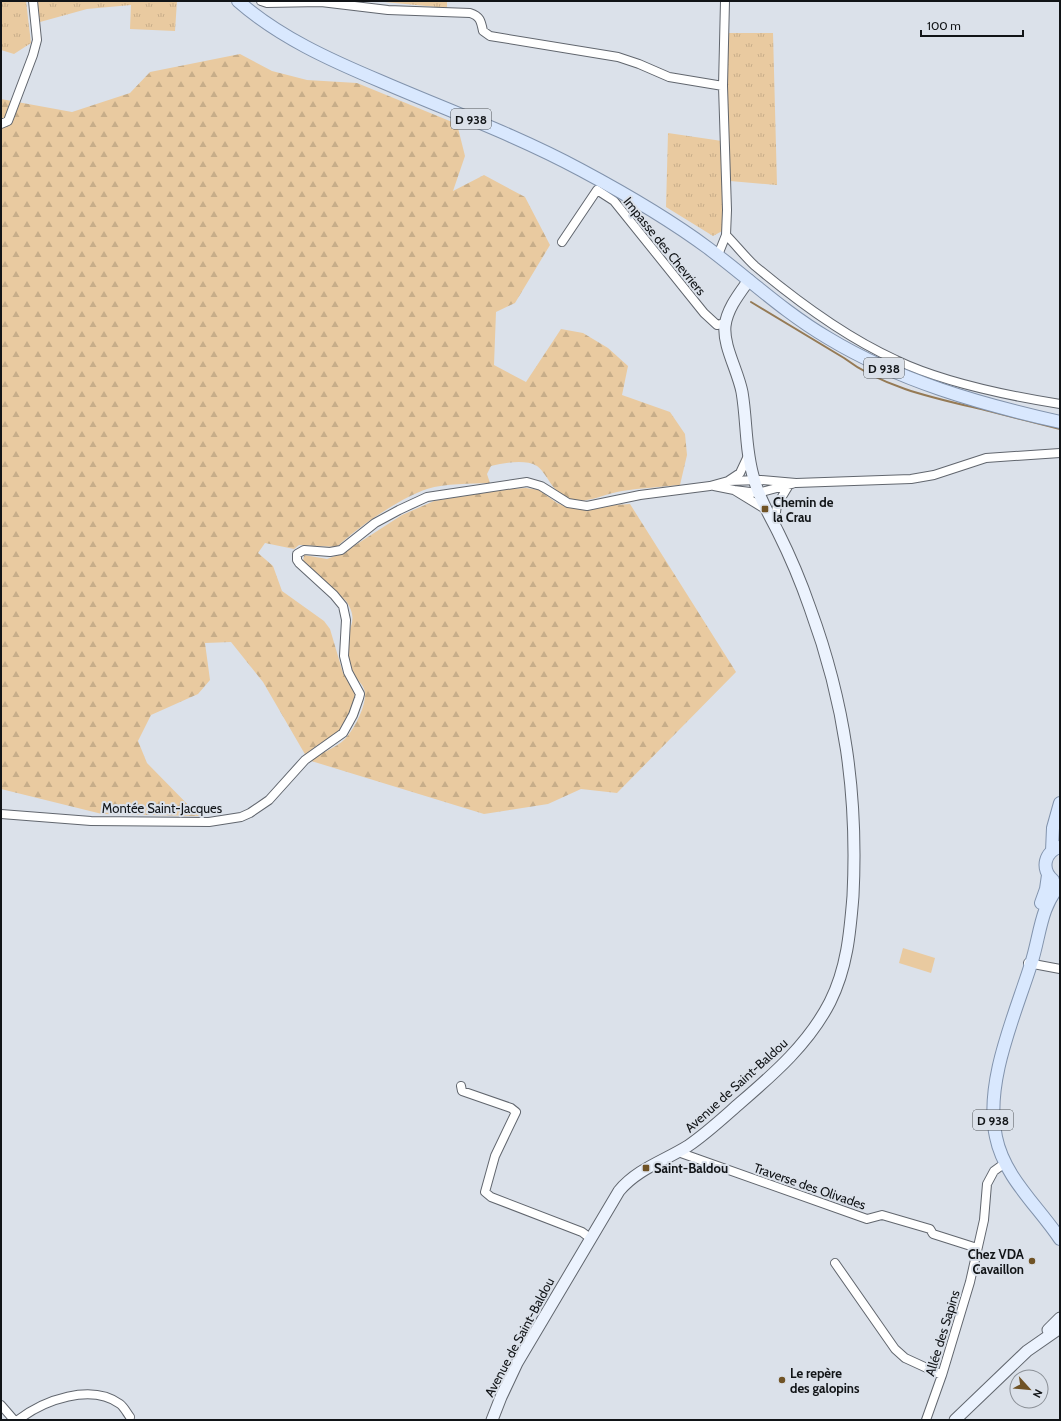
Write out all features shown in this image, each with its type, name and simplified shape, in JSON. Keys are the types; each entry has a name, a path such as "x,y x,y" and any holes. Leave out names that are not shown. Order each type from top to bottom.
{"main road":[{"name":"D 938","path":"238,1 268,24 304,46 341,65 525,142 568,163 670,222 718,255 748,280 804,322 858,355 925,385 987,403 1057,419"},
{"name":"D 938","path":"1060,803 1058,816 1060,833"},
{"name":"D 938","path":"1029,964 1034,926 1046,889 1048,875 1045,864 1046,859 1056,849 1053,828 1060,803"},
{"name":"D 938","path":"1048,875 1060,884 1050,897 1045,910 999,1069 993,1105 996,1138 1005,1163 1012,1175 1059,1236"}],"street":[{"path":"1,124 8,121 33,55 37,40 33,1"},
{"path":"261,1 267,3 321,2 388,10 470,13 478,16 483,31 490,36 618,57 669,77 723,86"},
{"path":"718,255 726,235 727,185 723,86 725,1"},
{"name":"Impasse des Chevriers","path":"562,242 597,190 614,201 704,313 717,325 726,323"},
{"path":"726,235 754,265 808,307 874,350 929,373 973,386 1060,404"},
{"name":"Avenue de Saint-Baldou","path":"748,280 733,303 726,323 727,344 741,390 748,456 758,480"},
{"name":"Avenue de Saint-Baldou","path":"747,438 758,480 775,519 777,530"},
{"path":"710,486 728,481 758,480 793,484 911,479 934,475 986,458 1060,453"},
{"path":"728,481 740,473 748,456"},
{"name":"Montée Saint-Jacques","path":"1,814 91,821 209,822 241,817 250,813 269,800 305,760 343,734 360,698 358,690 348,672 344,656 346,620 343,606 334,595 299,563 297,557 300,551 336,552 375,523 399,510 436,495 527,482 541,486 568,503 586,506 640,495 710,486"},
{"path":"710,486 734,490 762,492 793,484"},
{"path":"775,519 777,505 793,484"},
{"path":"734,490 765,509"},
{"name":"Avenue de Saint-Baldou","path":"492,1420 514,1369 610,1203 626,1182 646,1168 678,1152 702,1135 789,1059 809,1035 823,1014 836,989 849,948 853,884 854,830 845,732 840,706 822,643 801,583 777,530 765,509 762,492"},
{"path":"1029,964 1060,969"},
{"path":"461,1086 462,1091 511,1108 516,1112 495,1156 485,1192 492,1197 582,1232 590,1238"},
{"name":"Traverse des Olivades","path":"678,1152 867,1219 882,1215 930,1229 933,1234 978,1248"},
{"name":"Allée des Sapins","path":"926,1420 942,1375 970,1282 984,1220 987,1184 994,1171 1005,1163"},
{"path":"835,1263 895,1349 906,1358 942,1375"},
{"path":"954,1420 1060,1318"},
{"path":"1032,1346 1060,1328"},
{"path":"18,1420 30,1411 50,1402 79,1395 97,1395 112,1400 121,1405 130,1417"},
{"path":"1,1406 14,1420"}],"green space":[{"path":"1,1 26,1 31,43 14,54 1,50"},
{"path":"37,1 177,1 175,31 130,29 131,5 87,9 40,22"},
{"path":"374,1 447,1 447,8"},
{"path":"727,33 773,33 777,185 730,181 726,79"},
{"path":"240,54 272,71 307,80 357,83 457,124 465,156 453,191 484,175 525,197 550,245 515,303 496,312 494,365 526,382 561,329 583,333 608,348 628,366 622,395 670,412 685,434 687,455 680,485 622,491 584,501 577,501 564,497 559,493 537,466 521,462 508,463 491,466 487,474 490,483 458,484 434,487 417,493 380,514 345,539 337,547 299,545 294,549 265,543 258,553 273,566 282,591 324,621 330,629 343,673 353,688 355,695 353,708 342,730 315,747 306,756 263,682 231,642 205,643 210,680 198,694 151,715 138,741 147,763 199,816 102,814 1,789 1,99 72,112 130,93 150,72"},
{"path":"668,133 722,141 724,230 713,236 666,207"},
{"path":"526,488 539,490 557,503 569,508 630,504 736,672 617,793 581,789 548,804 484,814 308,760 332,748 349,735 360,716 365,695 363,687 353,674 348,656 347,642 352,620 350,608 346,601 303,562 304,555 327,559 343,553 402,515 434,501 497,490"},
{"path":"903,948 935,958 931,973 899,963"}],"waterway":[{"path":"751,302 877,378 913,392 1060,429"}],"place":[{"name":"Chemin de la Crau","path":"765,509"},
{"name":"Saint-Baldou","path":"646,1168"},
{"name":"Chez VDA Cavaillon","path":"1032,1261"},
{"name":"Le repère des galopins","path":"782,1380"}]}
